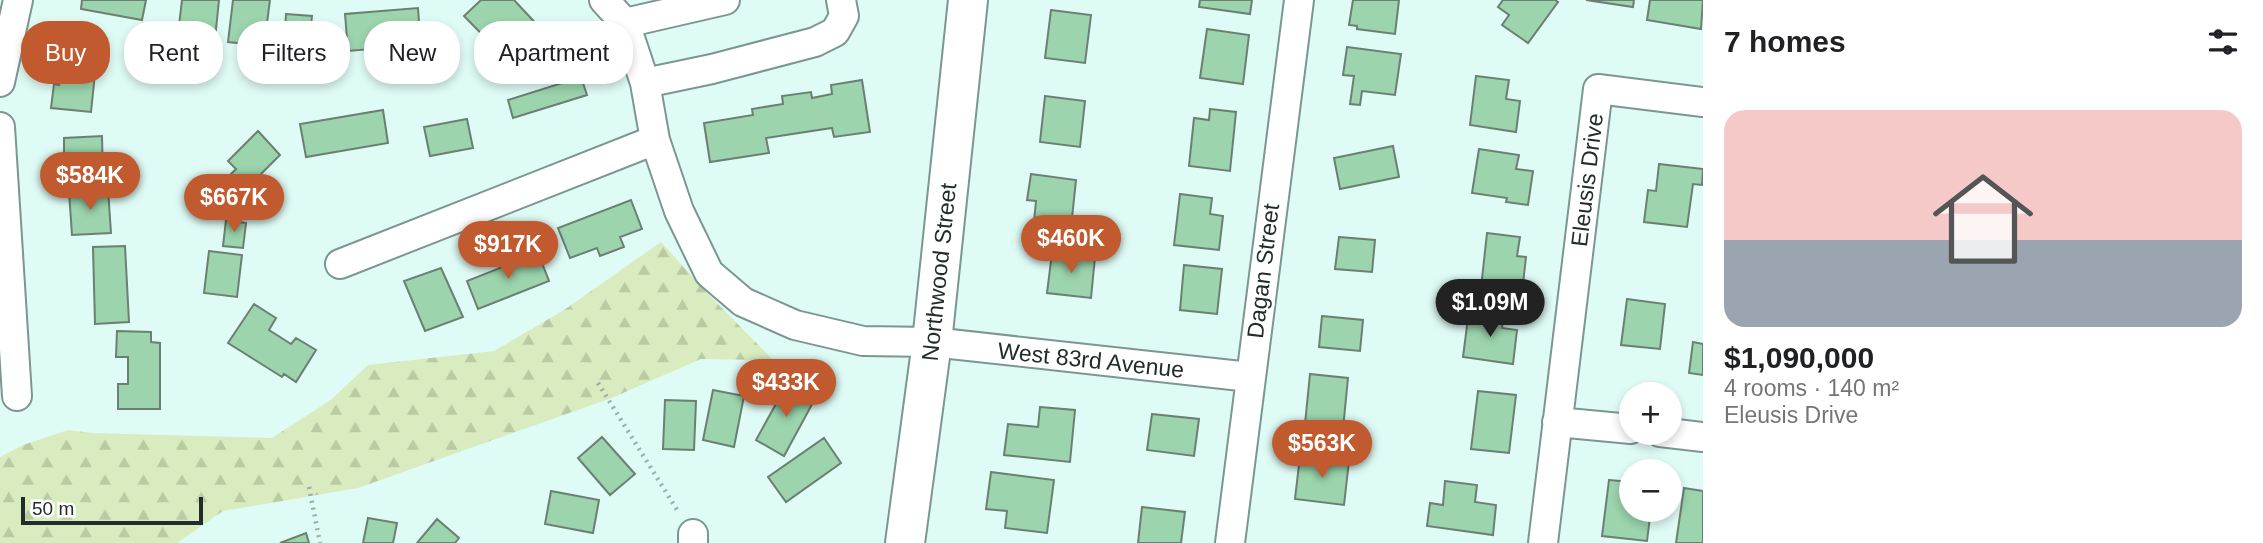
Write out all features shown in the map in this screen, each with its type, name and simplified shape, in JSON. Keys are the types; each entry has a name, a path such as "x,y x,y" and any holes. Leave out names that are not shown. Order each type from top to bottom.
{"street":[{"path":"0,82 18,0"},
{"path":"604,0 623,21"},
{"path":"633,21 724,0"},
{"path":"645,83 815,42 835,32 844,16 842,0"},
{"name":"Northwood Street","path":"905,543 932,342 968,0"},
{"name":"Dagan Street","path":"1230,543 1299,0"},
{"name":"West 83rd Avenue","path":"633,47 645,83 655,141 679,211 709,273 743,302 795,325 863,341 932,342 1250,377"},
{"name":"Eleusis Drive","path":"1543,543 1598,89 1703,102"},
{"path":"0,127 17,396"},
{"path":"340,264 655,141"},
{"path":"1557,422 1619,428"},
{"path":"1682,435 1703,437"}],"path":[{"path":"598,383 693,539"},
{"path":"309,487 320,543"}],"green space":[{"path":"661,242 773,360 701,359 609,399 358,488 223,511 177,543 0,543 0,457 23,445 68,430 272,438 332,399 368,365 494,351 564,310"}],"building":[{"path":"82,0 146,0 142,20 81,9"},
{"path":"182,0 219,0 217,21 180,21"},
{"path":"233,0 270,0 267,21 237,21 237,43 228,42"},
{"path":"481,0 514,0 534,21 474,21 474,26 464,16"},
{"path":"1200,0 1252,0 1250,14 1199,7"},
{"path":"1353,0 1399,0 1395,34 1357,29 1357,26 1349,25"},
{"path":"1503,0 1558,2 1528,43 1502,25 1509,15 1498,7"},
{"path":"1586,0 1634,0 1633,7"},
{"path":"1650,0 1703,0 1701,29 1647,20"},
{"path":"418,8 419,21 364,21 364,50 350,51 350,21 346,21 345,14"},
{"path":"1051,10 1091,15 1085,63 1045,58"},
{"path":"286,14 312,16 311,21 286,21"},
{"path":"1207,29 1249,35 1243,84 1200,78"},
{"path":"1347,47 1401,54 1395,95 1362,91 1360,105 1350,104 1354,76 1343,75"},
{"path":"1476,76 1509,80 1506,99 1520,101 1516,132 1470,125"},
{"path":"862,80 870,132 834,137 832,128 766,138 769,153 710,162 704,123 753,115 752,109 783,104 782,96 811,92 812,98 832,94 831,85"},
{"path":"54,84 94,84 91,112 51,108"},
{"path":"559,84 583,84 587,95 513,118 508,100"},
{"path":"1045,96 1085,101 1080,147 1040,142"},
{"path":"1210,109 1236,112 1230,171 1189,166 1194,118 1209,120"},
{"path":"383,110 388,143 306,157 300,124"},
{"path":"467,119 473,148 430,156 424,127"},
{"path":"258,131 280,155 238,197 223,182 236,169 228,161"},
{"path":"102,136 103,180 64,181 64,138"},
{"path":"1393,146 1399,177 1340,189 1334,158"},
{"path":"1479,149 1519,155 1516,169 1533,171 1528,205 1506,202 1507,198 1472,193"},
{"path":"1659,164 1703,169 1702,185 1693,184 1687,227 1644,222 1648,190 1656,191"},
{"path":"1031,174 1076,180 1071,227 1034,222 1036,201 1027,200"},
{"path":"108,189 111,233 72,235 69,192"},
{"path":"1180,194 1212,198 1210,214 1223,216 1219,250 1174,245"},
{"path":"631,200 642,229 620,237 624,247 600,256 597,248 570,258 558,228"},
{"path":"226,220 246,223 243,248 223,246"},
{"path":"1487,233 1520,237 1517,256 1526,257 1522,293 1481,288"},
{"path":"1339,237 1375,240 1372,272 1335,269"},
{"path":"125,246 129,322 95,324 93,247"},
{"path":"209,251 242,255 237,297 204,293"},
{"path":"538,253 549,281 478,309 467,281"},
{"path":"1052,253 1095,257 1091,298 1047,293"},
{"path":"1184,265 1222,269 1217,314 1180,310"},
{"path":"441,268 463,317 425,331 404,281"},
{"path":"1627,299 1665,304 1660,349 1621,345"},
{"path":"254,304 276,318 269,330 291,344 296,338 316,350 296,382 284,374 282,377 228,343"},
{"path":"1481,311 1504,314 1502,328 1517,330 1513,364 1463,357 1468,318 1480,320"},
{"path":"1322,316 1363,320 1360,351 1319,347"},
{"path":"117,331 151,332 151,342 160,343 160,409 118,409 118,384 128,384 128,357 116,357"},
{"path":"1693,342 1703,344 1703,375 1689,373"},
{"path":"1310,374 1348,378 1342,439 1304,434"},
{"path":"788,382 816,397 784,456 756,440"},
{"path":"713,390 744,396 734,447 703,440"},
{"path":"1478,391 1516,395 1509,453 1471,449"},
{"path":"665,400 696,401 694,450 663,449"},
{"path":"1040,407 1075,410 1070,462 1004,455 1008,424 1038,427"},
{"path":"1152,414 1199,419 1194,456 1147,450"},
{"path":"602,437 635,474 610,495 578,458"},
{"path":"824,438 841,463 786,502 768,477"},
{"path":"1300,456 1349,461 1344,505 1295,499"},
{"path":"991,472 1054,480 1047,533 1005,528 1007,511 986,509"},
{"path":"1609,480 1619,481 1619,522 1649,522 1647,541 1602,536"},
{"path":"1445,481 1477,485 1475,502 1496,505 1493,535 1427,526 1430,503 1443,505"},
{"path":"1684,488 1703,491 1703,543 1676,543 1679,522 1682,522"},
{"path":"551,491 599,500 593,533 545,524"},
{"path":"1142,507 1185,512 1181,543 1138,543"},
{"path":"368,518 397,523 393,543 363,543"},
{"path":"437,519 459,538 455,543 417,543"},
{"path":"306,533 309,543 280,543"}]}
